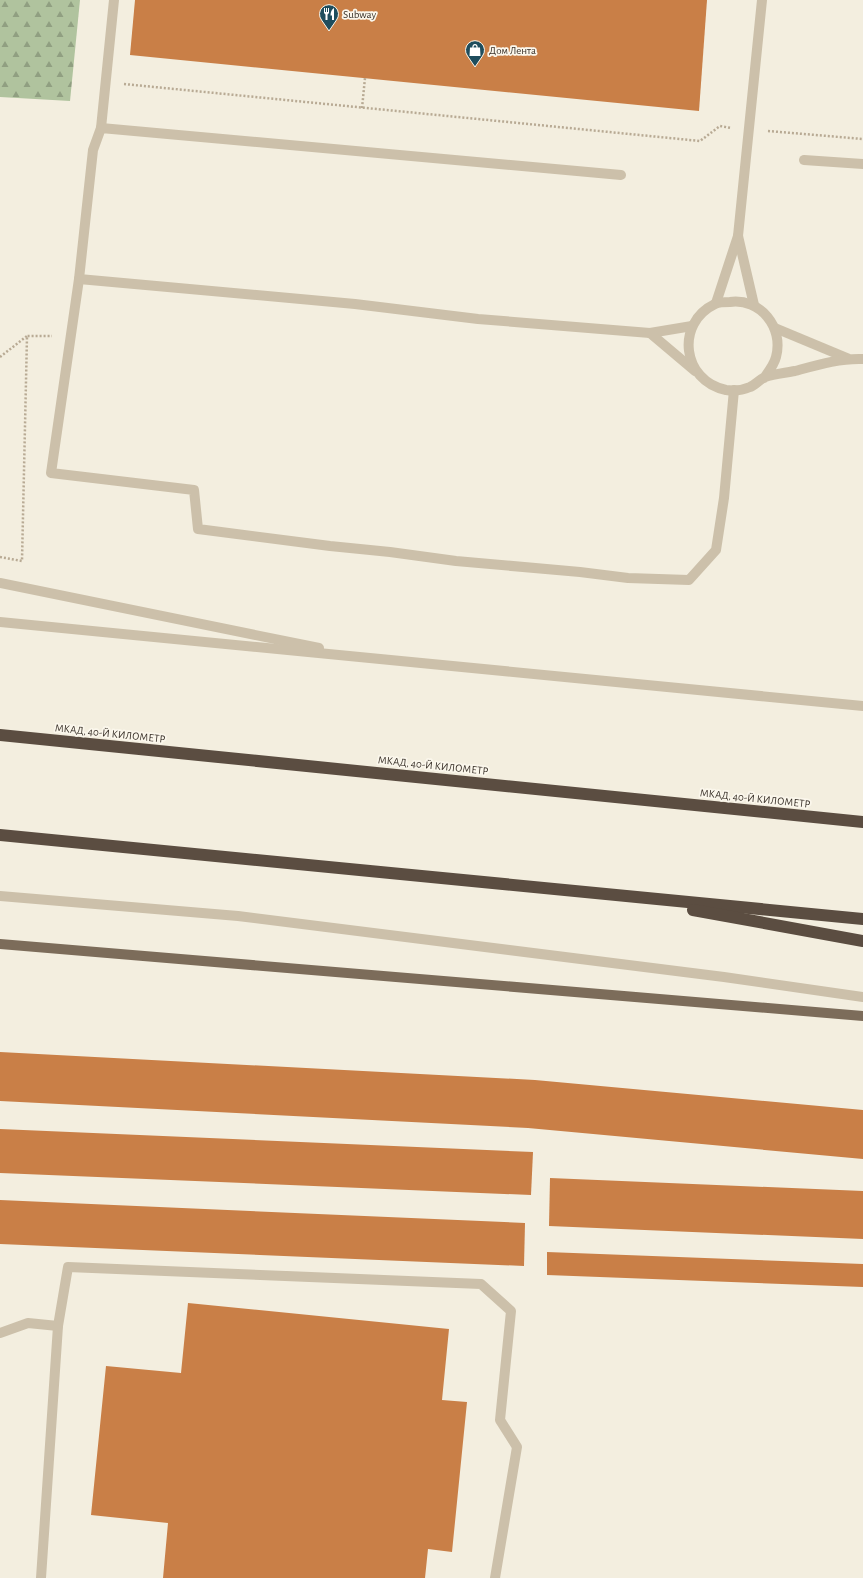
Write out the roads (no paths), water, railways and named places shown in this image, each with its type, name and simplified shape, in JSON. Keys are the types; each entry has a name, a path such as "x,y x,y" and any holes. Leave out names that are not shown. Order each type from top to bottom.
{"highway":[{"name":"МКАД, 40-Й КИЛОМЕТР","path":"0,735 863,822"},
{"path":"0,835 863,919"},
{"path":"611,894 863,941"}],"main road":[{"path":"0,944 863,1016"}],"street":[{"path":"114,0 101,128 93,150 79,279 51,473 194,490 198,530 390,552 456,562 580,572 628,578 689,580 716,550 724,498 734,390"},
{"path":"716,303 738,236 762,0"},
{"path":"101,128 621,175"},
{"path":"804,160 863,164"},
{"path":"738,236 754,305"},
{"path":"79,279 355,304 478,319 650,333 692,326"},
{"path":"695,370 690,359 688,343 692,326 703,311 716,303 739,301 754,305 766,315 775,328 778,340 777,355 773,365 764,378"},
{"path":"775,328 847,358"},
{"path":"650,333 711,384 726,390 750,387 764,378 847,358 863,359"},
{"path":"0,583 374,659"},
{"path":"0,622 863,706"},
{"path":"0,896 246,917 724,977 863,997"},
{"path":"41,1578 58,1326 68,1267 482,1284 512,1311 500,1420 518,1447 494,1578"},
{"path":"0,1333 28,1324 58,1326"}],"place":[{"name":"Subway","path":"329,31"},
{"name":"Дом Лента","path":"475,67"}]}
